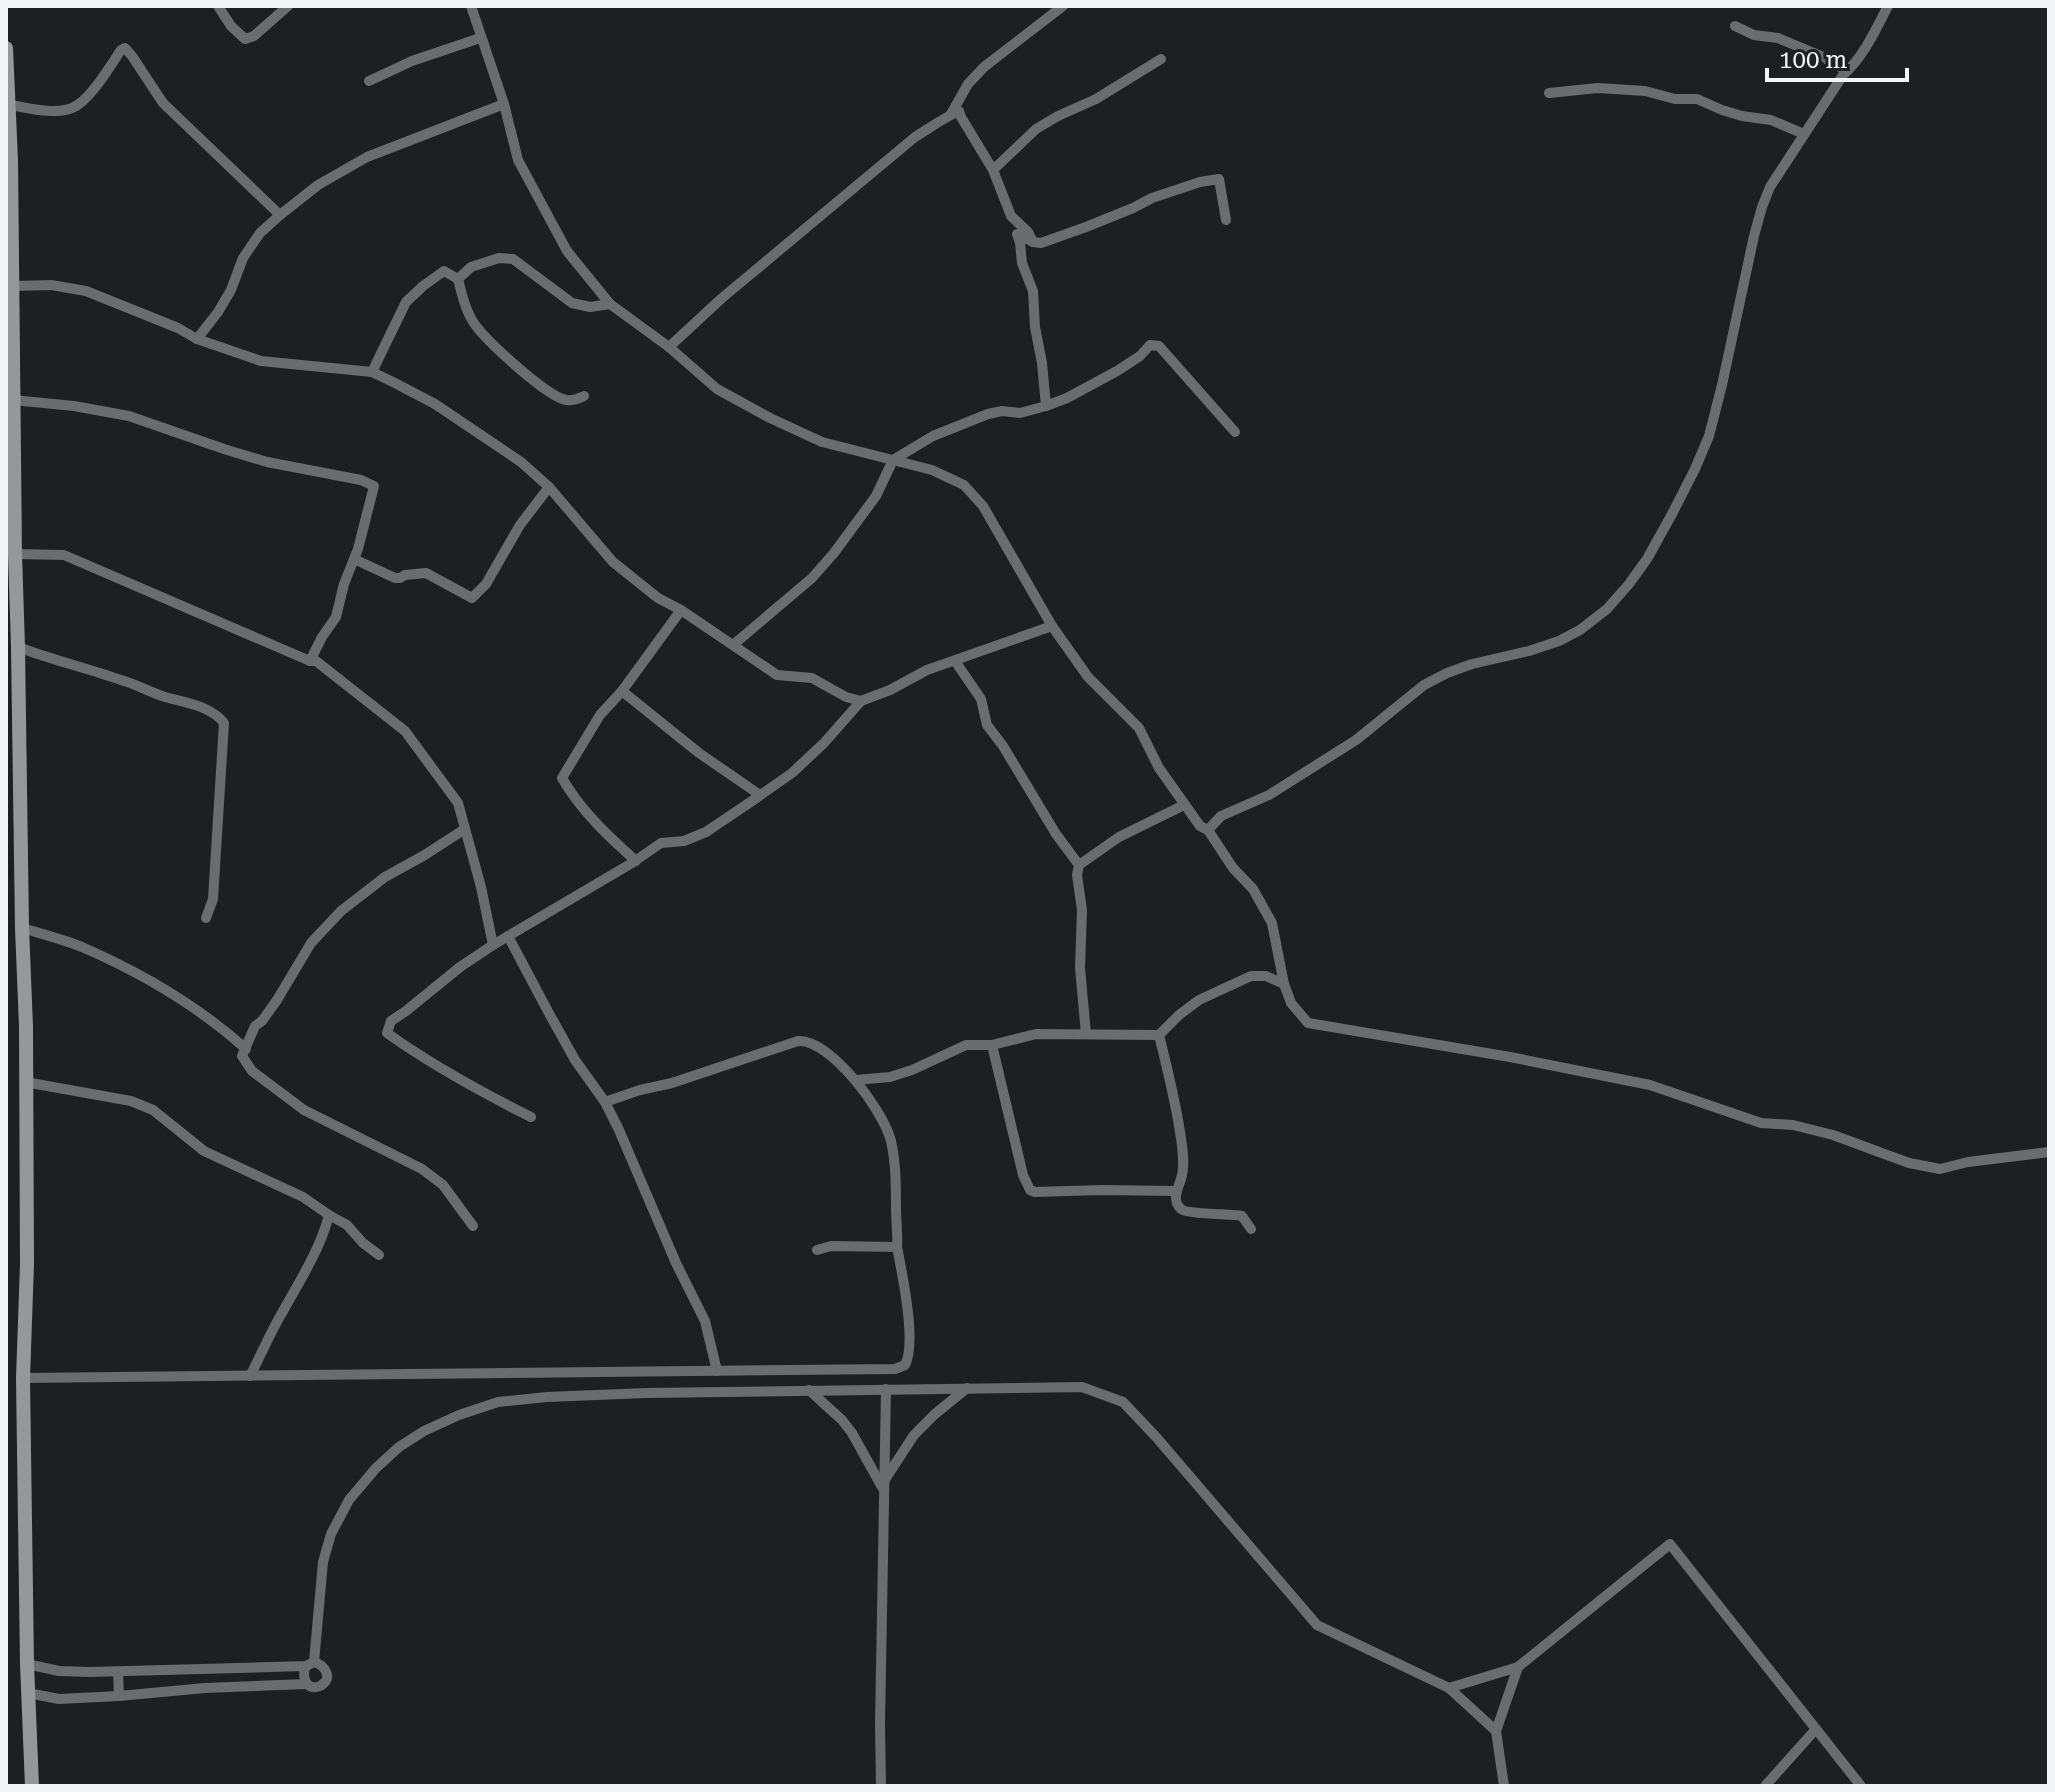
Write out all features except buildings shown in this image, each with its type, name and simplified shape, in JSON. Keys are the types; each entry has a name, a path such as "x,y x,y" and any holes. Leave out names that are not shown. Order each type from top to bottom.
{"street":[{"path":"218,6 231,26 245,39 254,36 288,6"},
{"path":"471,6 504,104 518,160 567,251 610,304 669,347 717,389 770,418 822,442 932,470 964,485 983,506 1052,626 1088,677 1139,728 1159,768 1184,805 1200,826 1208,830 1233,868 1253,889 1272,923 1284,984 1291,1003 1308,1023 1510,1057 1650,1085 1761,1123 1793,1125 1833,1135 1909,1163 1940,1169 1968,1162 2049,1152"},
{"path":"950,115 968,84 984,67 1063,6"},
{"path":"1208,830 1221,816 1269,795 1356,740 1424,685 1472,664 1559,641 1580,630 1607,609 1629,584 1672,514 1709,436 1762,207 1770,187 1843,75 1869,41 1888,6"},
{"path":"1735,26 1754,35 1786,41 1848,70"},
{"path":"369,81 412,61 480,38"},
{"path":"6,48 10,105 15,554 26,1026 27,1264 23,1378 32,1786"},
{"path":"10,105 52,110 71,108 82,102 125,48 163,103 280,215"},
{"path":"993,170 1036,129 1096,99 1161,59"},
{"path":"1549,93 1598,88 1645,91 1675,99 1697,99 1742,116 1771,120 1804,134"},
{"path":"197,339 218,312 231,290 243,258 260,233 318,185 367,157 504,104"},
{"path":"669,347 722,298 915,137 959,111 993,170 1011,216 1028,232 1033,242"},
{"path":"1046,406 1033,291 1022,263 1017,234 1041,243 1152,198 1219,179 1226,220"},
{"path":"458,279 471,267 499,258 513,259 572,303 590,307 610,304"},
{"path":"372,372 406,302 444,271 458,279 474,324 518,368 562,399 574,400 584,396"},
{"path":"12,286 51,285 86,291 178,328 197,339 261,361 372,372 435,404 521,462 549,487 613,562 658,598 681,610 777,675 812,678 846,697 861,701"},
{"path":"733,645 812,578 834,553 876,496 893,460 933,436 988,414 1002,411 1020,413 1067,398 1140,356 1150,345 1159,346 1235,432"},
{"path":"13,400 129,416 238,453 280,465 361,480 374,486 336,617 310,661"},
{"path":"354,559 395,578 426,573 472,598 486,584 520,525 549,487"},
{"path":"15,554 64,555 316,661 405,731 458,803 493,945"},
{"path":"636,861 600,829 562,778 600,715 622,691 681,610"},
{"path":"531,1117 470,1087 411,1050 387,1033 391,1021 493,945 636,861 661,843 684,841 706,832 792,773 861,701 927,670 1052,626"},
{"path":"18,647 207,709 224,723 213,899 206,918"},
{"path":"955,661 981,699 987,725 1079,865"},
{"path":"622,691 699,753 760,795"},
{"path":"1086,1034 1080,968 1082,910 1077,875 1079,865 1119,837 1184,805"},
{"path":"465,829 385,877 341,911 311,943 277,1000 255,1026 242,1056 252,1071 304,1110 422,1169 443,1185 473,1226"},
{"path":"22,928 79,946 141,975 176,994 246,1049"},
{"path":"508,936 569,1049 605,1102 619,1130 676,1263 705,1321 717,1371"},
{"path":"856,1080 890,1077 912,1070 966,1045 992,1045 1036,1034 1159,1035 1199,1000 1251,976 1266,976 1284,984"},
{"path":"1159,1035 1174,1094 1182,1149 1183,1174 1176,1191 1179,1207 1184,1212 1242,1216 1251,1229"},
{"path":"23,1378 902,1367 910,1352 906,1297 897,1247 897,1197 891,1139 856,1080 839,1063 815,1043 798,1041 605,1102"},
{"path":"992,1045 1023,1175 1030,1190 1050,1193 1176,1191"},
{"path":"25,1082 131,1101 153,1110 204,1151 303,1197 347,1225 379,1255"},
{"path":"250,1376 307,1267 329,1215"},
{"path":"817,1250 831,1246 897,1247"},
{"path":"306,1684 303,1672 310,1664 323,1562 331,1534 349,1500 399,1447 459,1415 498,1402 522,1399 632,1394 1082,1387 1123,1402 1317,1625 1449,1688 1496,1731"},
{"path":"884,1486 914,1435 967,1388"},
{"path":"881,1786 886,1389"},
{"path":"809,1390 847,1426 884,1486"},
{"path":"1449,1688 1518,1667 1670,1544 1861,1786"},
{"path":"27,1664 59,1671 118,1672 310,1664 323,1666 327,1671 327,1678 319,1687 306,1684 205,1688 59,1699 28,1693"},
{"path":"1504,1786 1496,1731 1518,1667"},
{"path":"205,1669 205,1688"},
{"path":"118,1672 119,1696"},
{"path":"1765,1786 1816,1729"}]}
